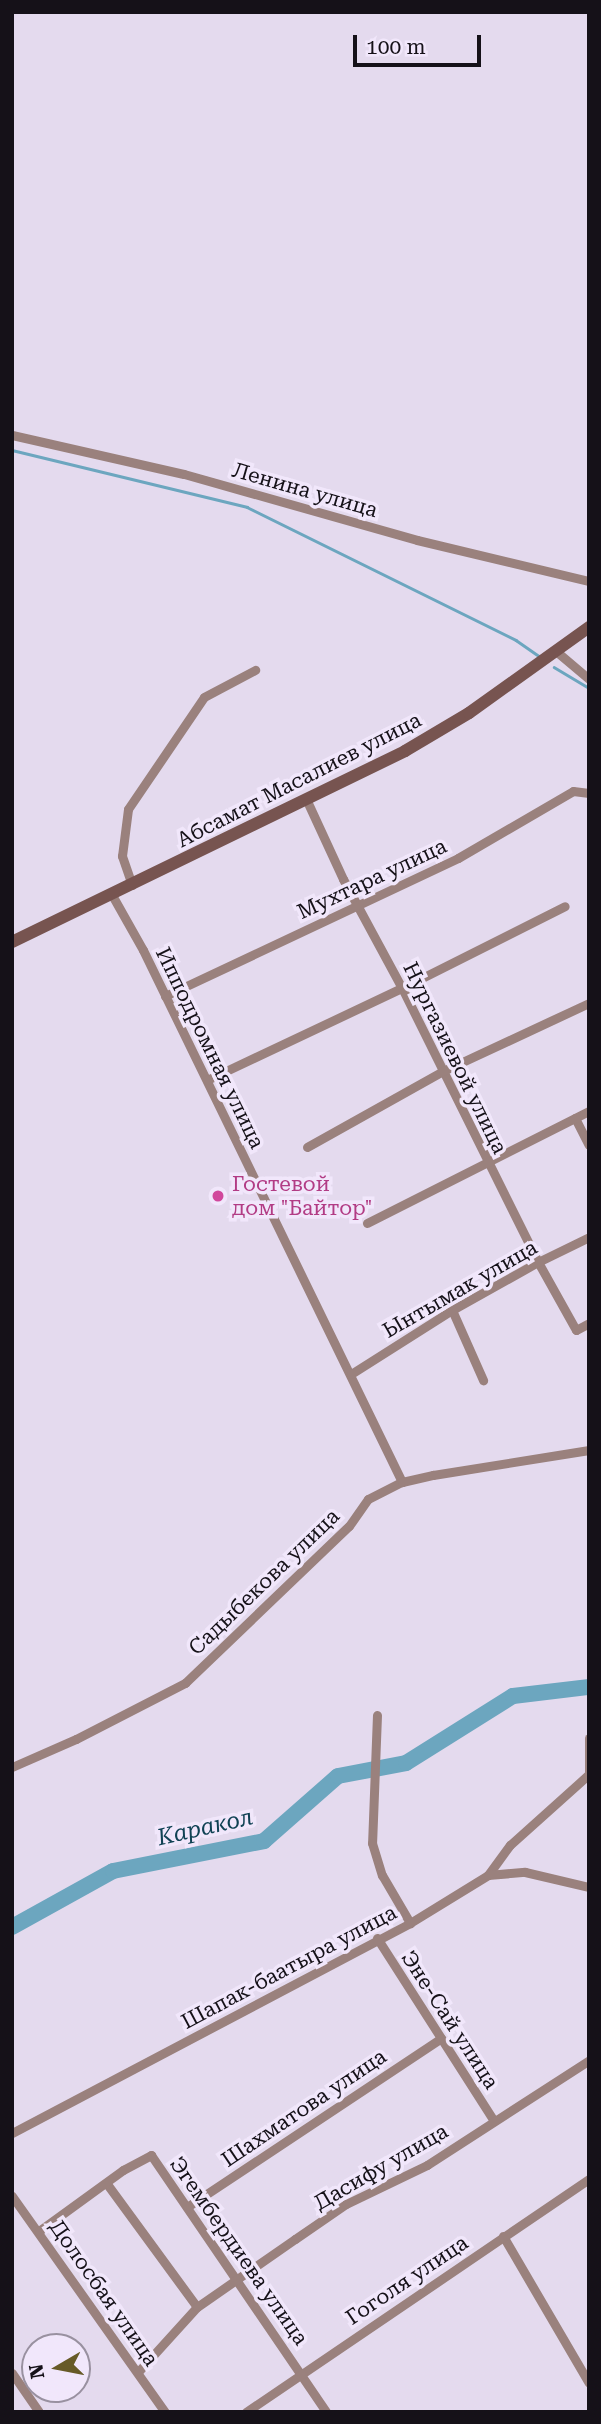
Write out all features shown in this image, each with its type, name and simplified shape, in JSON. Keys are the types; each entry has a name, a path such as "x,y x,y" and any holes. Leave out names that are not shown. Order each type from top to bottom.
{"street":[{"name":"Ленина улица","path":"12,435 184,474 417,540 589,581"},
{"name":"Абсамат Масалиев улица","path":"12,942 307,801 405,751 469,713 557,652 589,626"},
{"path":"557,652 589,679"},
{"path":"132,885 122,856 128,809 204,697 255,670"},
{"name":"Мухтара улица","path":"165,996 458,858 573,791 589,793"},
{"name":"Нургазиевой улица","path":"307,801 538,1262 576,1330 589,1323"},
{"name":"Ипподромная улица","path":"112,895 165,996 402,1482"},
{"path":"206,1080 402,988 565,906"},
{"path":"307,1147 443,1071 589,1003"},
{"path":"367,1223 487,1160 589,1111"},
{"path":"575,1118 589,1145"},
{"name":"Ынтымак улица","path":"351,1374 452,1310 589,1237"},
{"path":"452,1310 483,1380"},
{"name":"Садыбекова улица","path":"12,1767 76,1739 185,1683 349,1526 368,1499 402,1482 589,1450"},
{"path":"377,1715 372,1843 382,1875 410,1923"},
{"path":"488,1874 510,1844 589,1774 589,1738"},
{"name":"Шапак-баатыра улица","path":"12,2133 377,1938 410,1923 488,1874 525,1872 589,1887"},
{"name":"Эне-Сай улица","path":"377,1938 494,2121"},
{"name":"Шахматова улица","path":"187,2207 441,2038"},
{"name":"Дасифу улица","path":"138,2372 197,2307 346,2204 427,2165 589,2060"},
{"name":"Эгембердиева улица","path":"39,2231 123,2170 151,2155 326,2412"},
{"name":"Гоголя улица","path":"246,2412 301,2372 589,2179"},
{"path":"107,2184 197,2307"},
{"name":"Долосбая улица","path":"12,2196 165,2412"},
{"path":"503,2236 589,2384"},
{"path":"12,2372 39,2412"}],"waterway":[{"path":"12,450 247,507 516,640 539,656"},
{"path":"554,667 589,688"},
{"name":"Каракол","path":"12,1927 113,1871 264,1841 338,1776 406,1763 513,1696 589,1687"}],"place":[{"name":"Гостевой дом \"Байтор\"","path":"218,1196"}]}
